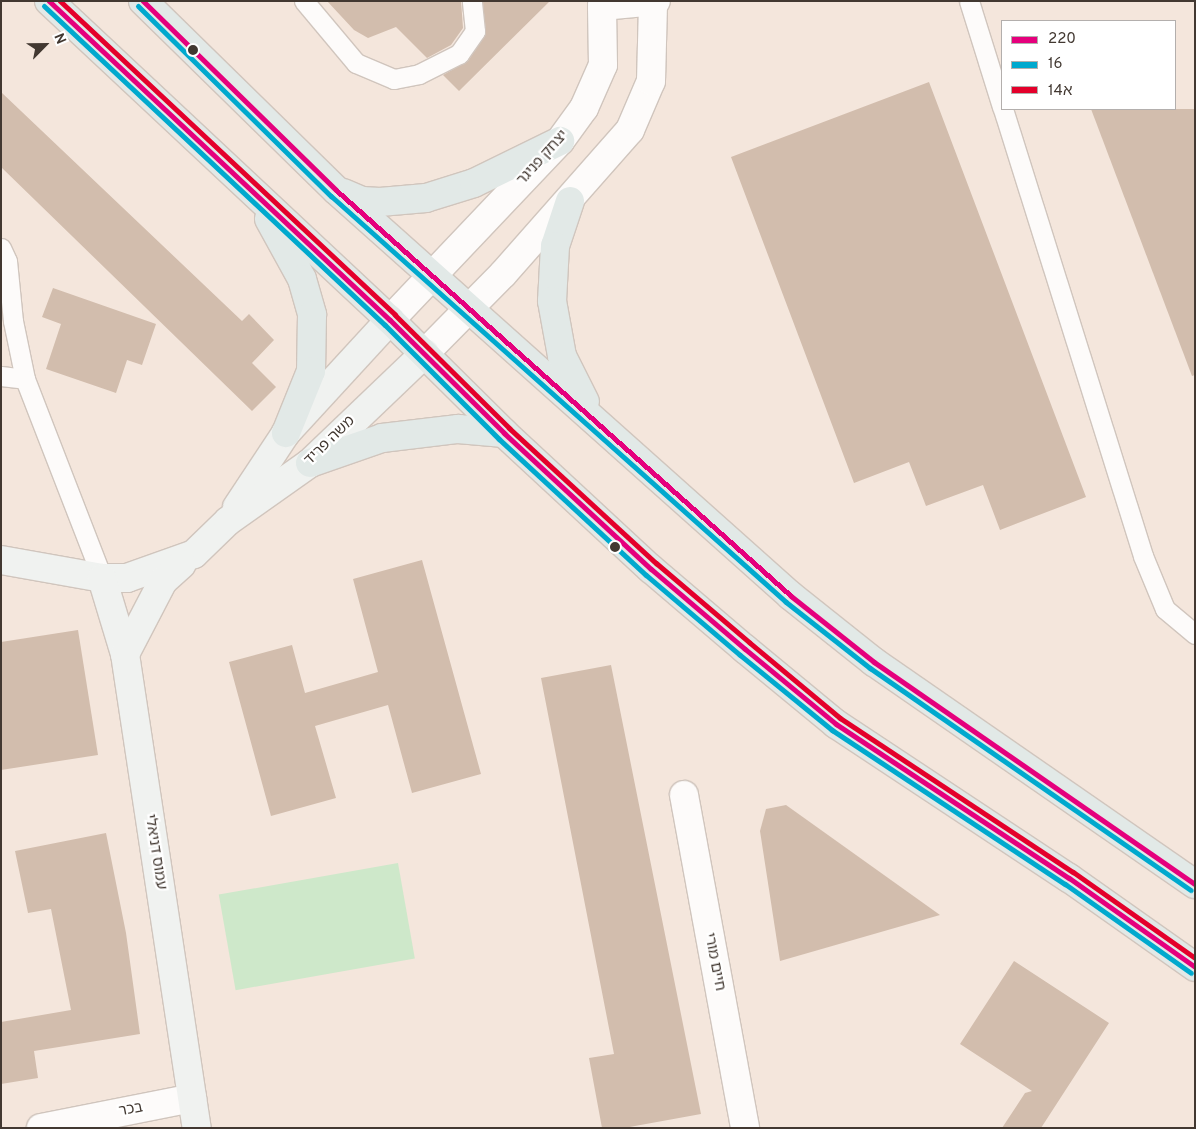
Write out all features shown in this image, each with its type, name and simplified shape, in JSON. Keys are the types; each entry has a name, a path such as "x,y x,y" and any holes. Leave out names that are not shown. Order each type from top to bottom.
{"main road":[{"path":"49,1 425,353 504,433 652,569 836,724 1069,878 1195,967"},
{"path":"143,1 336,190 791,596 874,662 1195,884"},
{"path":"336,190 362,201 402,202 426,198 474,184 560,141"},
{"path":"258,198 302,279 312,315 311,371 286,433"},
{"path":"570,201 555,246 552,301 555,327 573,383 600,424"},
{"path":"310,463 382,438 458,429 504,433"}],"street":[{"name":"יצחק פניגר","path":"390,320 434,276 560,141 597,84 604,42 601,3 654,2 653,60 645,100 630,130 570,201 425,353"},
{"name":"משה פריד","path":"228,521 286,433 390,320"},
{"name":"משה פריד","path":"1,560 102,578 128,578 194,554 228,521 310,463 425,353"},
{"path":"125,654 162,581 194,554"},
{"name":"עמוס דניאלי","path":"102,578 125,654 197,1128"},
{"name":"חיים מורי","path":"684,795 745,1128"},
{"name":"בכר","path":"41,1128 192,1098"}],"lane":[{"path":"304,1 356,63 394,79 418,74 459,54 475,31 472,1"},
{"path":"969,1 1001,102"},
{"path":"1004,110 1142,556 1165,609 1195,634"},
{"path":"1,248 7,261 13,321 25,379 102,578"},
{"path":"1,376 25,379"}],"green space":[{"path":"398,863 415,959 236,990 219,895"}],"building":[{"path":"327,1 461,1 463,28 451,45 427,58 396,27 368,38 354,30"},
{"path":"483,1 550,1 459,91 443,75 468,61 484,37"},
{"path":"929,82 1086,497 1000,530 983,485 926,506 909,462 854,483 731,157"},
{"path":"1,92 242,321 249,314 274,340 252,363 276,387 252,411 1,167"},
{"path":"1195,109 1195,375 1192,376 1091,110"},
{"path":"53,288 156,324 142,365 127,360 116,393 46,369 61,324 42,317"},
{"path":"422,560 481,774 412,793 388,705 315,726 336,798 271,816 229,662 292,645 305,693 378,672 353,579"},
{"path":"78,630 98,755 1,770 1,642"},
{"path":"611,665 701,1114 624,1128 602,1128 589,1058 614,1054 541,678"},
{"path":"786,805 940,915 780,961 760,831 766,809"},
{"path":"106,833 126,933 140,1034 34,1051 38,1078 1,1084 1,1022 71,1010 51,909 28,913 15,851"},
{"path":"1014,961 1109,1023 1041,1128 1002,1128 1025,1093 1032,1091 960,1044"}],"transit line":[{"name":"220","path":"49,1 390,320 504,433 651,569 745,649 836,724 1069,878 1195,967"},
{"name":"14א","path":"60,1 395,315 509,428 656,563 750,643 840,718 1073,872 1195,958"},
{"name":"220","path":"143,1 336,190 791,596 874,662 1195,884"},
{"name":"16","path":"44,6 385,325 499,439 646,575 740,655 832,730 1065,884 1191,973"},
{"name":"16","path":"138,6 331,196 786,602 870,668 1191,890"}]}
